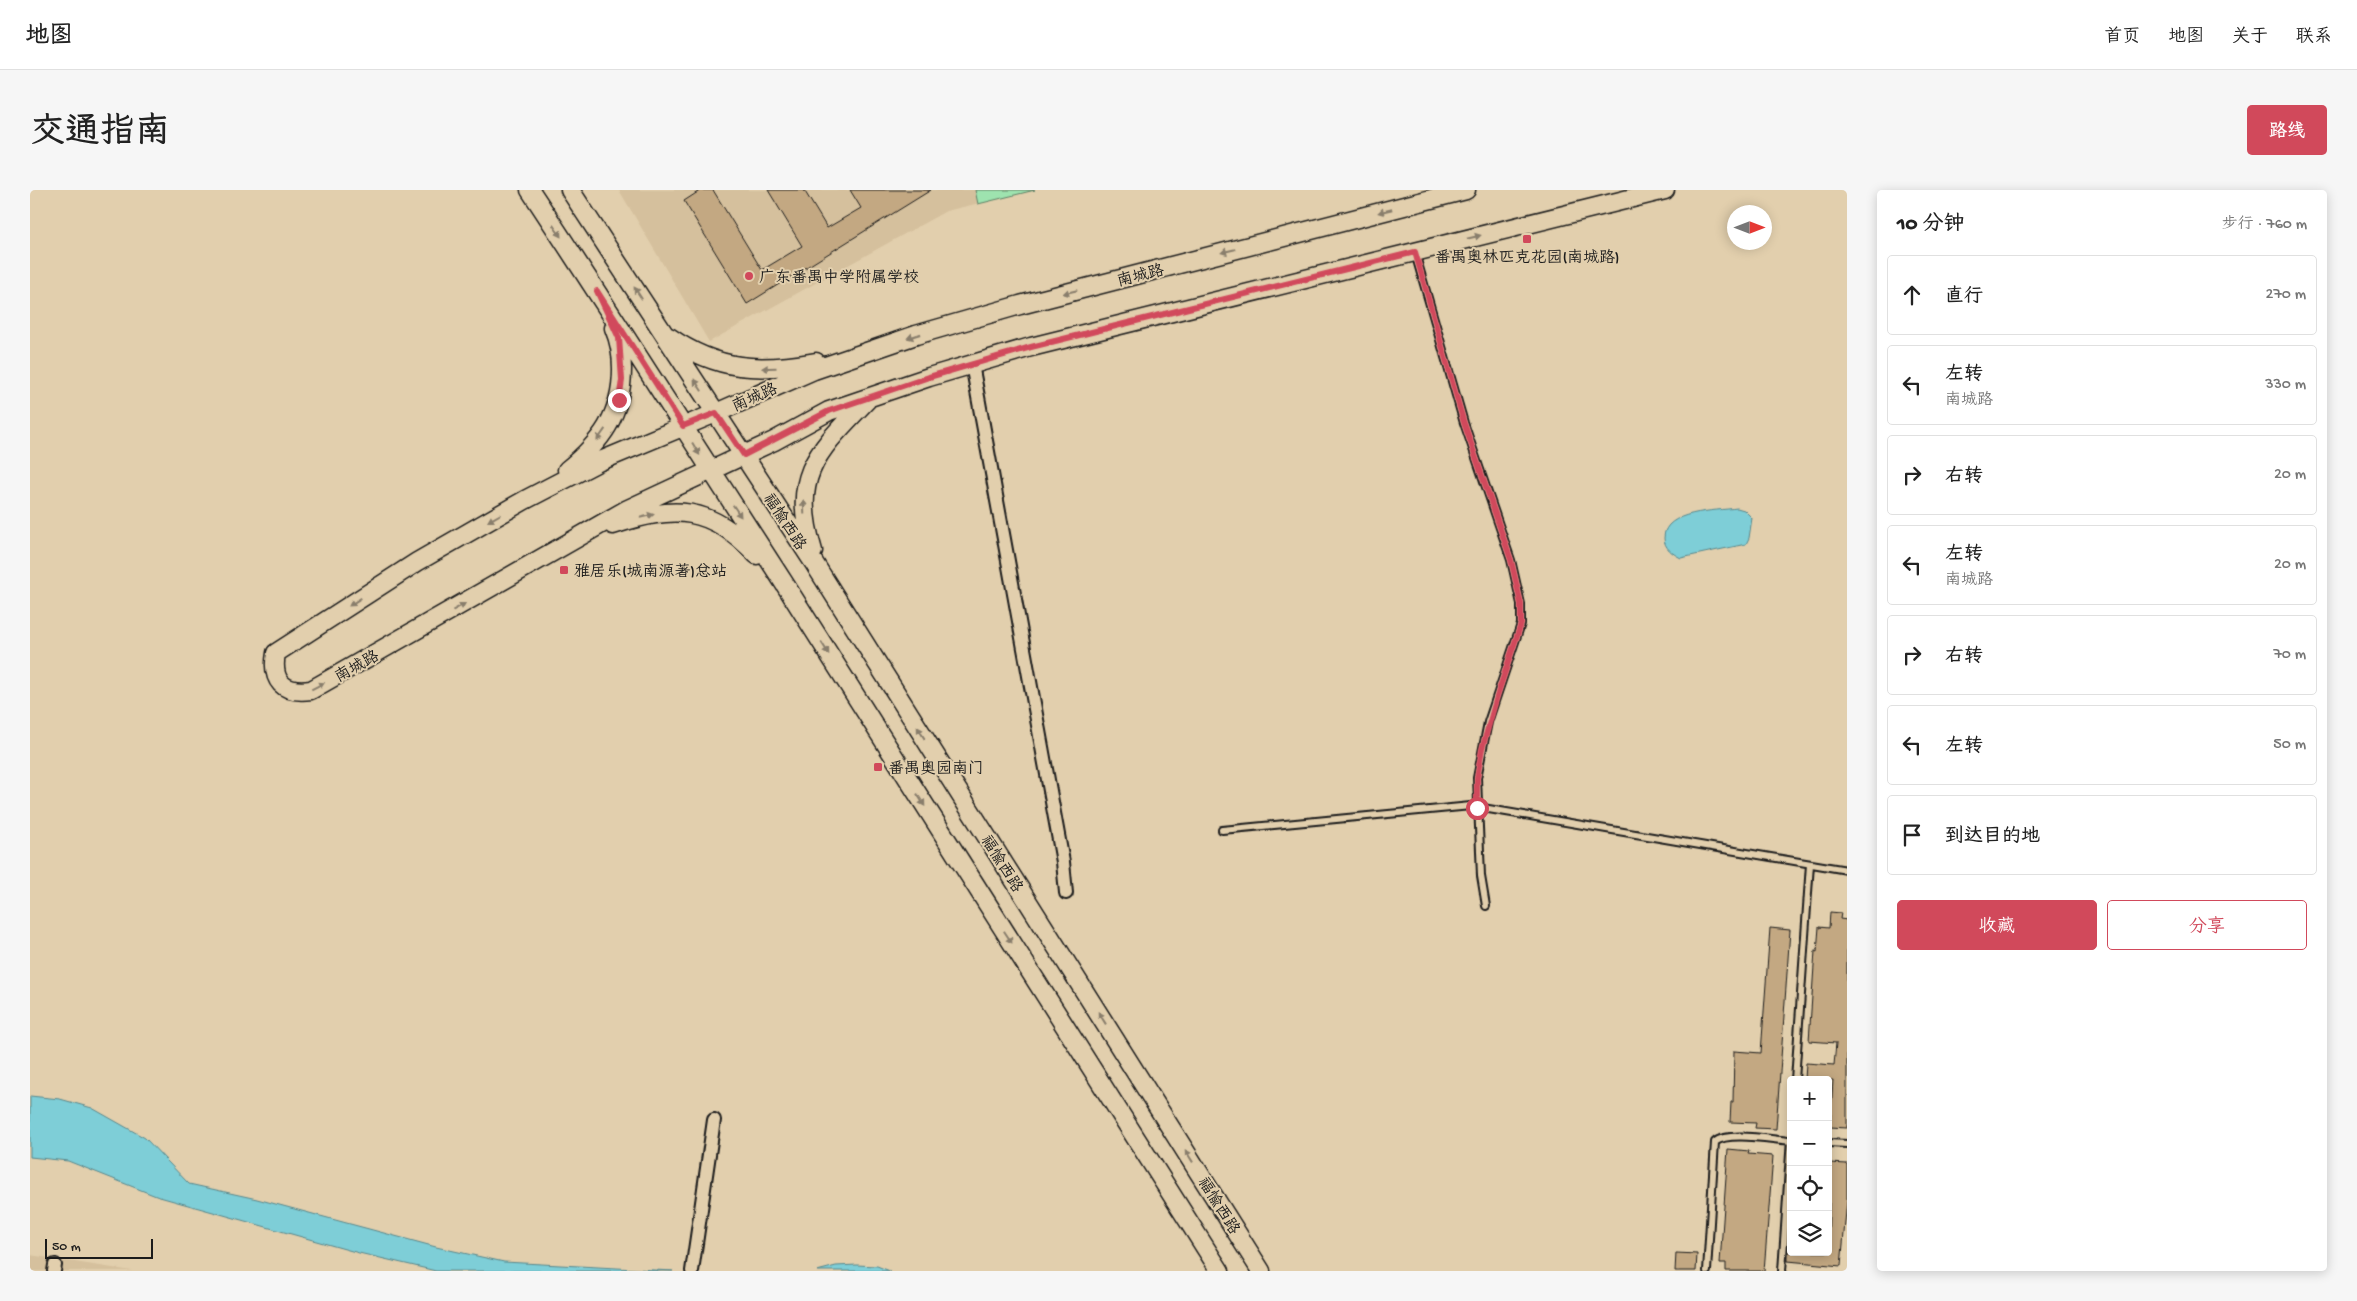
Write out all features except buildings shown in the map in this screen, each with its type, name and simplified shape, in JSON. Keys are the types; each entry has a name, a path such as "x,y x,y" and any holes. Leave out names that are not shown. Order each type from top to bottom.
{"street":[{"path":"530,190 784,583 1220,1271"},
{"path":"570,190 665,334 701,356 736,367 782,368 852,356"},
{"name":"南城路","path":"1466,190 1020,305 852,356 814,370 598,462 536,494 417,562 276,653 274,664 281,684 288,690 298,692 312,690 649,498 744,455 829,411 972,364 1074,336 1664,190"},
{"path":"536,494 582,457 598,441 610,423 619,400 622,356 619,338 597,291"},
{"name":"福愉西路","path":"665,334 838,601 1261,1271"},
{"path":"972,364 1063,862 1066,893"},
{"path":"838,601 816,559 806,528 805,488 809,471 817,455 832,436 869,397"},
{"path":"584,534 654,514 676,512 698,514 717,521 736,535 784,583"},
{"path":"692,1265 714,1120"}],"lane":[{"path":"1415,252 1464,423 1511,560 1521,604 1521,624 1495,700 1482,749 1477,778 1481,876 1486,906"},
{"path":"1222,830 1455,806 1477,808 1847,870"},
{"path":"1795,1076 1810,864"},
{"path":"1708,1271 1715,1142 1731,1137 1787,1140"},
{"path":"1832,1143 1847,1144"},
{"path":"1782,1271 1789,1166"}],"shaded area":[{"name":"广东番禺中学附属学校","path":"619,190 1035,190 946,211 709,342"},
{"path":"30,1255 132,1271 30,1271"}],"green space":[{"path":"975,190 1035,190 978,204"}],"water":[{"path":"1737,508 1744,510 1752,518 1749,538 1746,544 1681,558 1667,548 1664,538 1666,529 1672,522 1682,517 1705,511"},
{"path":"30,1096 60,1099 92,1108 145,1138 189,1184 257,1199 436,1247 504,1262 673,1271 436,1271 359,1253 156,1196 68,1161 30,1157"},
{"path":"836,1266 877,1266 890,1271 817,1271"}],"place":[{"name":"番禺奥林匹克花园(南城路)","path":"1527,239"},
{"name":"广东番禺中学附属学校","path":"749,276"},
{"name":"雅居乐(城南源著)总站","path":"564,570"},
{"name":"番禺奥园南门","path":"878,767"}],"route":[{"path":"619,400 622,380 622,356 619,338 597,291 683,426 716,413 744,455 829,411 929,377 1031,347 1415,252 1464,423 1511,560 1518,584 1521,604 1521,624 1488,722 1482,749 1477,778 1477,808"}]}
